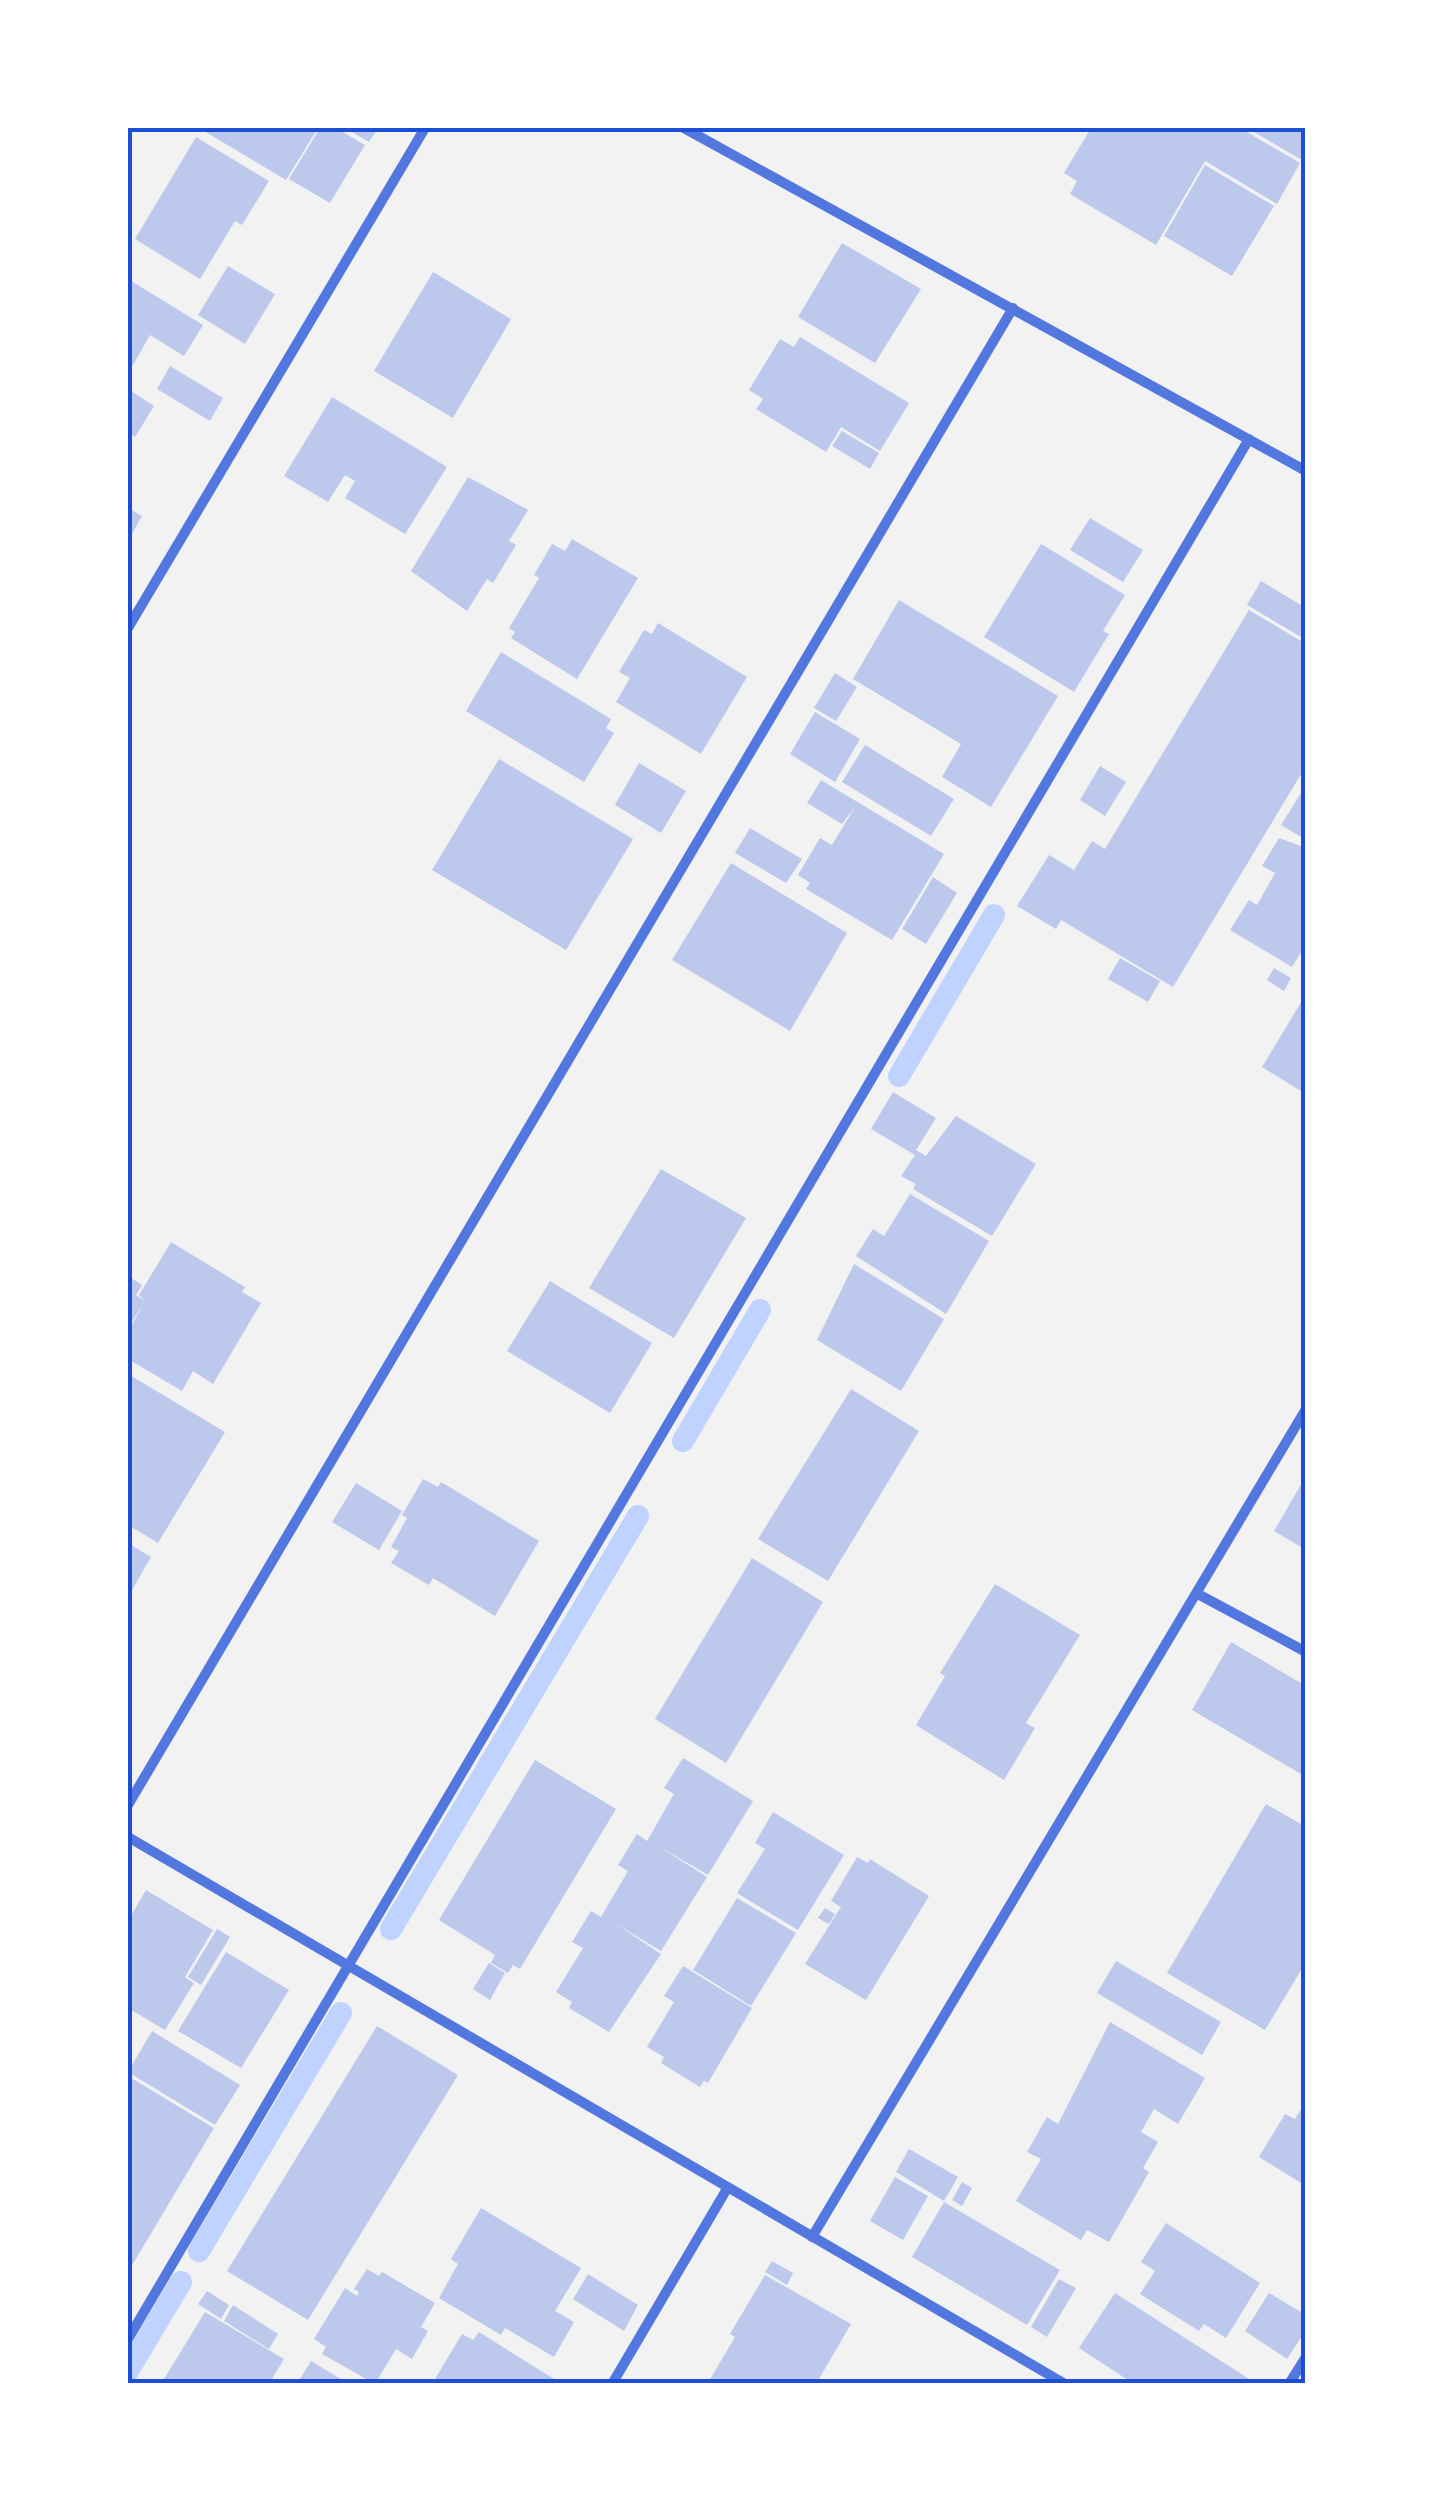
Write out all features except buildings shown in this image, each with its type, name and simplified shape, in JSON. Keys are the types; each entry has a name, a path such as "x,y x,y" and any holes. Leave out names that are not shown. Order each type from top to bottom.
{"street":[{"path":"128,628 425,128"},
{"path":"684,128 1306,471"},
{"path":"128,1805 1013,308"},
{"path":"128,2340 1249,439"},
{"path":"812,2236 1306,1409"},
{"path":"1196,1592 1306,1652"},
{"path":"128,1837 1065,2384"},
{"path":"612,2384 728,2187"},
{"path":"1289,2384 1306,2357"}],"waterway":[{"path":"899,1076 994,915"},
{"path":"683,1441 760,1310"},
{"path":"391,1929 638,1516"},
{"path":"199,2251 341,2013"},
{"path":"128,2371 181,2282"}]}
